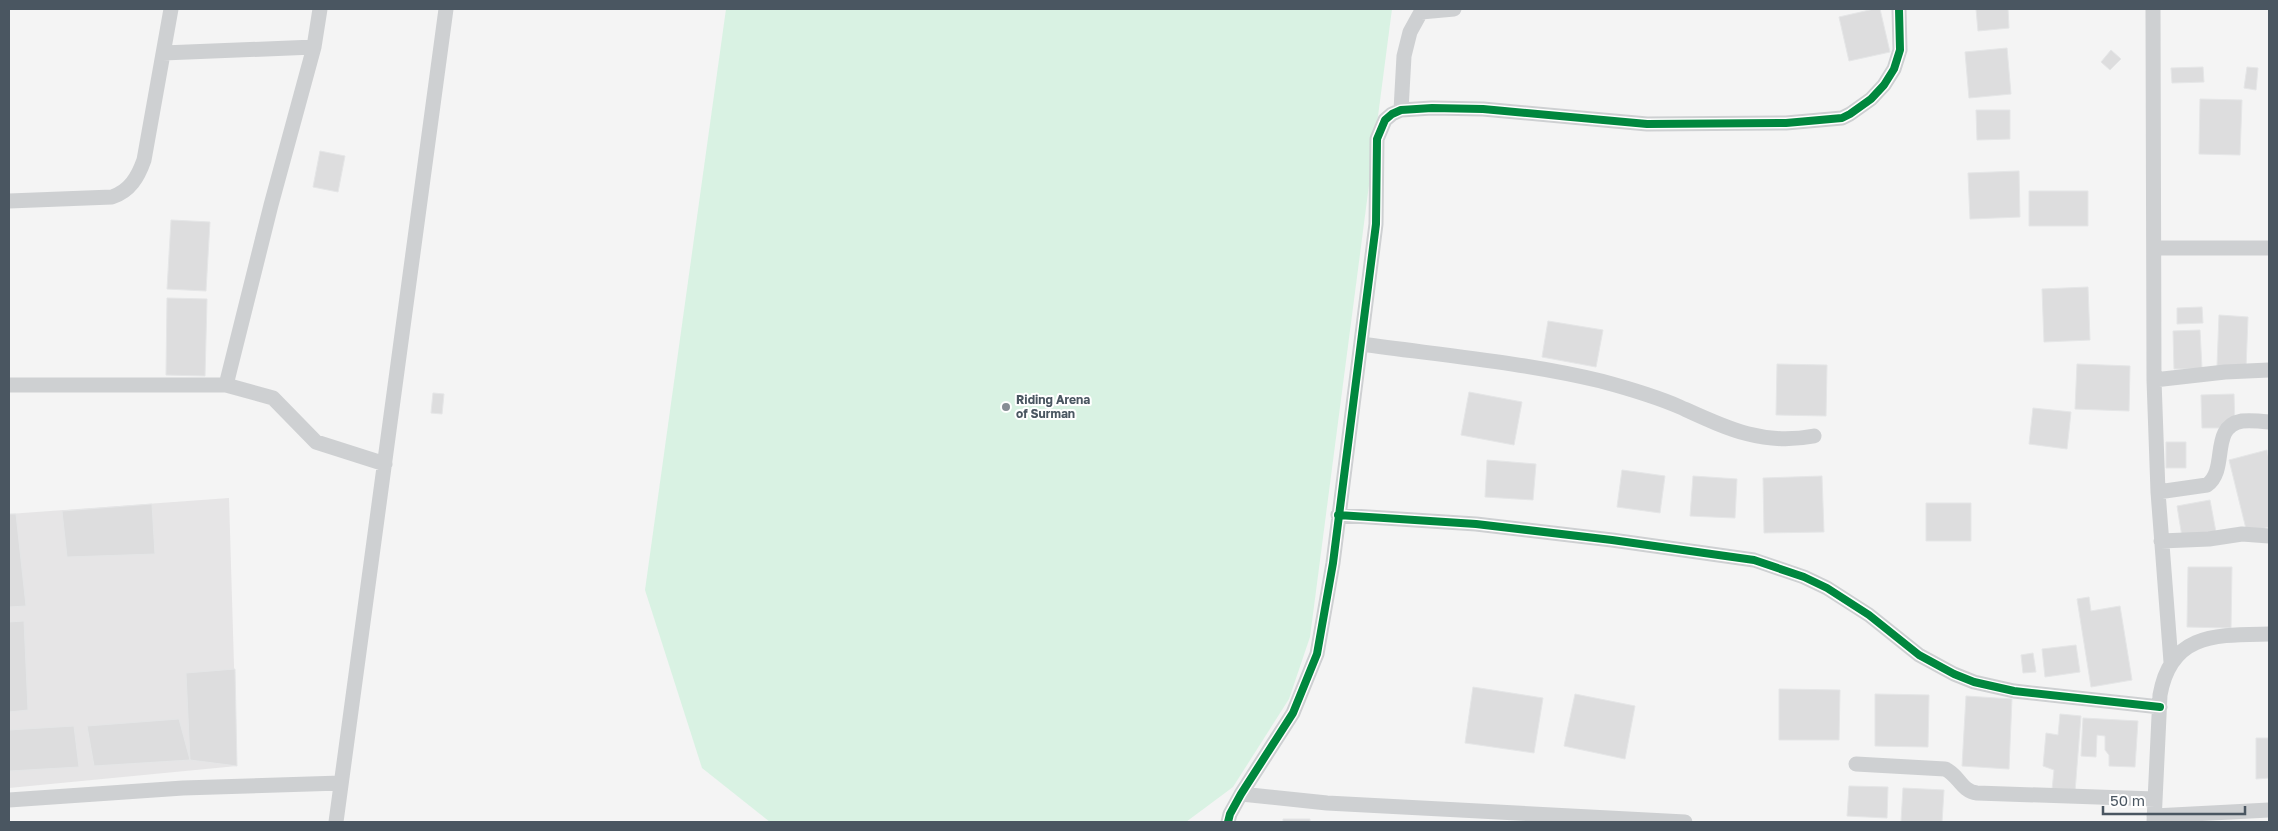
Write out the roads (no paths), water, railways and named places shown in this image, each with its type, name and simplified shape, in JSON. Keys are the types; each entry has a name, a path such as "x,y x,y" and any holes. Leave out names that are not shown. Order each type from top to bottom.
{"street":[{"path":"9,200 112,197 122,193 138,176 144,160 171,9"},
{"path":"226,386 271,205 314,47 320,9"},
{"path":"336,822 446,9"},
{"path":"1400,110 1404,56 1410,32 1421,12 1454,9"},
{"path":"1228,822 1230,814 1241,794 1292,713 1317,654 1333,563 1376,224 1377,139 1380,128 1385,120 1400,110 1483,109 1656,124 1786,123 1842,118 1871,99 1884,85 1894,69 1900,50 1899,9"},
{"path":"2153,9 2154,380 2161,541 2172,662"},
{"path":"163,53 314,47"},
{"path":"2155,248 2269,248"},
{"path":"1361,344 1539,369 1601,381 1650,396 1733,431 1760,438 1795,440 1814,436"},
{"path":"2154,380 2215,373 2269,370"},
{"path":"9,386 226,386 273,398 316,442 385,464"},
{"path":"2158,492 2208,485 2217,473 2222,439 2230,427 2243,421 2269,422"},
{"path":"1338,514 1476,524 1612,540 1754,560 1827,588 1869,615 1919,655 1942,668 1974,682 2014,691 2160,707"},
{"path":"2161,541 2202,540 2242,534 2269,536"},
{"path":"2269,634 2210,638 2192,643 2172,662 2163,680 2154,819 2269,810"},
{"path":"1856,764 1945,769 1951,771 1965,789 1972,793 2155,799"},
{"path":"9,800 183,788 341,783"},
{"path":"1241,794 1327,803 1685,822"}],"place":[{"name":"Riding Arena of Surman","path":"1006,407"}]}
